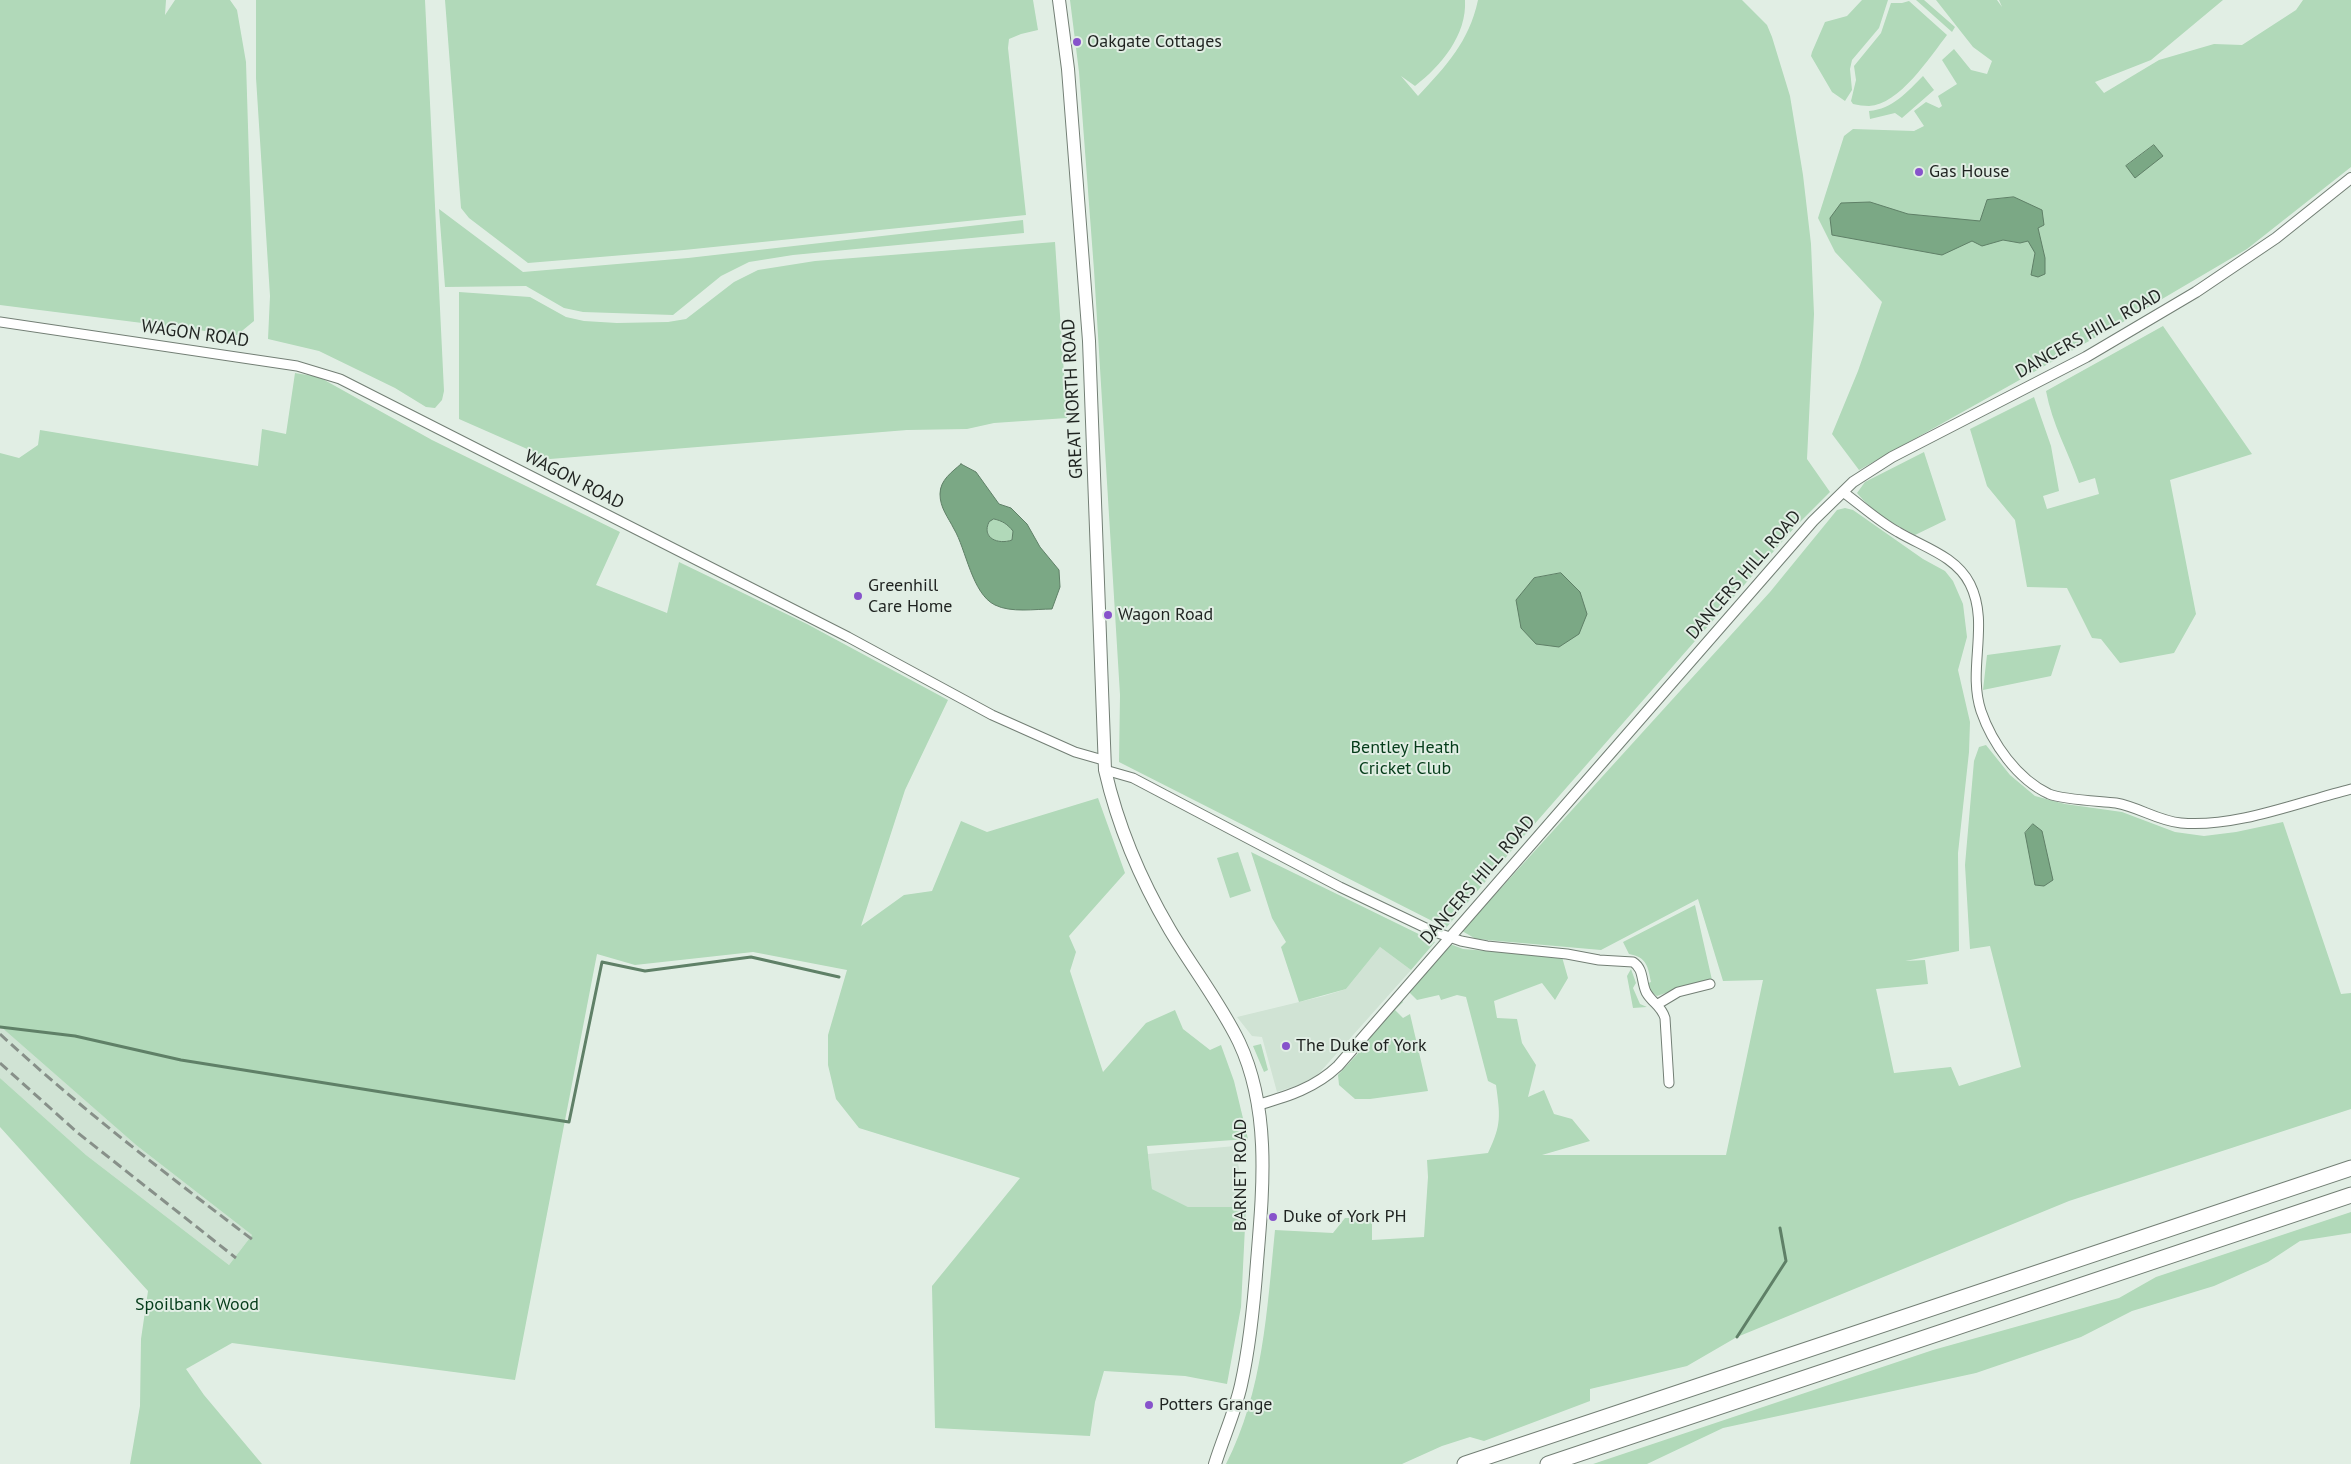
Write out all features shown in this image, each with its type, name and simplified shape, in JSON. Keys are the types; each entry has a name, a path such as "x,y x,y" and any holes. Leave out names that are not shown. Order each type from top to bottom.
{"highway":[{"path":"1465,1464 2351,1168"},
{"path":"1548,1464 2351,1195"}],"main road":[{"name":"GREAT NORTH ROAD","path":"1059,0 1068,69 1088,341 1104,765 1111,797"},
{"name":"BARNET ROAD","path":"1111,797 1119,822 1146,888 1170,931 1238,1040 1253,1080 1258,1105 1261,1133 1261,1203 1250,1340 1241,1386 1214,1464"}],"street":[{"name":"DANCERS HILL ROAD","path":"1258,1105 1305,1090 1326,1077 1361,1041 1813,521 1864,474 1892,457 2086,357 2196,292 2276,238 2351,178"},
{"name":"WAGON ROAD","path":"0,322 297,366 340,379 848,637 992,715 1133,778 1340,887 1432,931 1472,944 1567,954 1604,960 1628,961 1638,965 1647,994 1658,1004"},
{"path":"1843,492 1897,532 1940,553 1959,569 1970,584 1978,616 1975,680 1981,710 1994,740 2013,765 2034,784 2050,794 2124,805 2174,822 2200,823 2258,814 2351,789"},
{"path":"1669,1083 1665,1018 1658,1004 1678,992 1710,984"}],"shaded area":[{"path":"2154,145 2163,156 2135,178 2126,166"},
{"path":"2014,197 2042,210 2044,225 2038,228 2045,258 2045,274 2038,277 2031,275 2035,253 2028,241 2020,243 2003,240 1982,246 1972,241 1942,255 1832,235 1830,218 1841,203 1870,202 1908,214 1980,221 1987,200"},
{"path":"961,464 976,472 999,504 1011,508 1027,524 1040,547 1059,570 1060,587 1052,609 1008,609 995,605 981,591 940,499 942,485 947,477","holes":["994,519 1005,523 1013,531 1012,540 1001,542 989,536 987,532 989,522"]},
{"path":"1561,573 1580,592 1587,614 1579,634 1559,647 1536,644 1521,628 1516,600 1534,578"},
{"path":"2033,824 2042,831 2053,880 2044,886 2035,885 2025,833"},
{"path":"1380,947 1411,970 1313,1080 1277,1092 1262,1037 1252,1036 1237,1017 1346,989"},
{"path":"0,1026 136,1145 252,1235 229,1265 86,1155 0,1078"},
{"path":"1235,1146 1246,1207 1188,1207 1152,1189 1148,1154"}],"green space":[{"path":"0,0 166,0 165,15 175,0 230,0 237,10 246,62 254,321 237,335 0,305"},
{"path":"256,0 425,0 444,391 442,400 435,408 426,407 395,388 319,351 268,339 270,296 256,78"},
{"path":"445,0 1033,0 1038,30 1009,39 1008,48 1026,215 684,250 528,263 469,218 461,208"},
{"name":"Bentley Heath Cricket Club","path":"1070,0 1465,0 1462,25 1443,59 1415,86 1401,76 1418,96 1447,64 1462,41 1469,28 1478,0 1742,0 1767,25 1772,37 1790,96 1803,175 1811,244 1814,314 1807,459 1830,492 1795,527 1524,836 1446,928 1119,762 1120,695 1094,270 1079,72"},
{"path":"1862,0 1888,0 1879,28 1852,60 1850,69 1852,90 1845,101 1832,92 1811,56 1825,22 1847,16"},
{"path":"1916,0 1924,0 1955,27 1952,32"},
{"path":"1936,0 1997,0 2002,7 1999,0 2223,0 2151,60 2095,82 2104,93 2159,60 2214,44 2242,45 2296,10 2303,0 2351,0 2351,167 2247,249 2123,322 1859,470 1832,434 1858,371 1882,302 1835,252 1818,218 1844,136 1853,129 1914,131 1924,126 1914,111 1926,102 1939,108 1942,106 1938,96 1957,84 1942,60 1954,49 1971,70 1987,74 1992,61 1973,47"},
{"path":"1909,1 1947,35 1923,67 1891,98 1880,104 1869,106 1853,104 1851,101 1856,80 1854,66 1881,33 1891,3"},
{"path":"1923,76 1934,90 1902,118 1895,113 1870,119 1869,111 1878,110 1892,103 1905,94"},
{"path":"439,209 523,272 688,258 1023,220 1024,233 793,255 749,262 721,276 673,315 583,312 564,308 526,286 445,287"},
{"path":"1055,242 1067,418 994,423 967,429 907,430 550,459 459,419 459,292 530,297 566,317 584,321 617,323 668,322 686,319 734,282 758,270 815,261"},
{"path":"2163,326 2252,454 2170,480 2196,614 2174,653 2120,663 2101,639 2092,638 2067,588 2027,587 2015,520 1987,486 1970,429 2034,397 2051,446 2059,491 2043,496 2047,509 2099,494 2095,478 2079,483 2056,426 2046,391"},
{"name":"Spoilbank Wood","path":"295,373 319,377 432,440 620,532 596,585 667,613 664,626 679,562 807,624 948,700 905,790 861,926 904,895 932,891 961,821 987,832 1098,798 1125,873 1069,936 1076,952 1070,971 1103,1072 1146,1023 1175,1010 1183,1029 1210,1050 1221,1045 1234,1081 1248,1139 1147,1146 1152,1189 1188,1207 1246,1207 1241,1307 1227,1384 1185,1376 1104,1371 1095,1402 1090,1436 935,1428 932,1286 1020,1178 859,1128 836,1099 828,1065 828,1035 847,970 753,952 635,965 597,954 515,1380 232,1343 186,1369 204,1395 262,1464 130,1464 140,1406 141,1339 148,1291 0,1127 0,1078 86,1155 229,1265 252,1235 136,1145 0,1026 0,453 19,458 38,445 40,430 258,466 262,429 286,434"},
{"path":"1924,452 1946,520 1915,535 1876,512 1857,493 1865,482"},
{"path":"1845,508 1853,510 1923,559 1945,571 1953,581 1963,604 1967,637 1958,670 1970,722 1969,752 1958,853 1959,951 1905,961 1925,960 1928,984 1876,989 1894,1073 1951,1067 1959,1086 2021,1067 1990,946 1970,949 1965,865 1974,761 1979,747 1986,745 2010,775 2035,796 2065,804 2122,812 2175,832 2204,836 2236,832 2283,822 2341,994 2351,993 2351,1109 2069,1201 1737,1337 1687,1366 1590,1389 1590,1401 1484,1441 1470,1437 1442,1446 1402,1464 1226,1464 1238,1437 1256,1379 1266,1320 1275,1230 1333,1233 1345,1218 1372,1218 1372,1240 1424,1237 1428,1177 1427,1160 1488,1153 1493,1143 1499,1119 1496,1085 1488,1081 1466,997 1457,995 1441,1000 1439,995 1417,1000 1409,992 1450,944 1463,949 1562,957 1568,978 1555,1000 1542,983 1494,1001 1497,1018 1517,1019 1522,1043 1536,1065 1528,1097 1544,1090 1554,1114 1572,1119 1590,1141 1542,1155 1726,1155 1763,980 1723,981 1698,899 1601,950 1476,939 1462,931 1770,592 1837,510"},
{"path":"994,519 1009,526 1013,531 1012,540 1001,542 989,536 987,528 989,522"},
{"path":"2061,645 2051,676 1983,690 1987,655"},
{"path":"1238,852 1251,891 1230,898 1217,858"},
{"path":"1251,852 1435,942 1411,970 1380,947 1346,989 1299,1002 1281,947 1286,942 1272,918"},
{"path":"1695,905 1712,980 1689,985 1657,996 1650,991 1648,983 1651,982 1646,964 1635,955 1629,954 1623,942"},
{"path":"1631,969 1636,983 1633,988 1640,1004 1647,1007 1633,1008 1627,976"},
{"path":"1401,1000 1403,1002 1395,1010 1403,1018 1410,1014 1428,1091 1370,1099 1355,1099 1339,1085 1338,1075 1364,1047 1363,1045"},
{"path":"1261,1044 1268,1070 1264,1072 1253,1046"},
{"path":"2351,1212 2351,1233 2300,1241 2268,1262 2214,1286 2132,1311 2081,1337 1976,1373 1723,1428 1647,1464 1593,1464 1933,1350 2119,1298 2156,1277"}],"waterway":[{"path":"0,1027 75,1036 181,1060 569,1122 602,962 645,971 751,957 839,977"},
{"path":"1737,1337 1786,1261 1780,1228"}],"railway":[{"path":"0,1034 92,1114 253,1240"},
{"path":"0,1063 78,1133 236,1258"}],"place":[{"name":"Oakgate Cottages","path":"1077,42"},
{"name":"Gas House","path":"1919,172"},
{"name":"Greenhill Care Home","path":"858,596"},
{"name":"Wagon Road","path":"1108,615"},
{"name":"The Duke of York","path":"1286,1046"},
{"name":"Duke of York PH","path":"1273,1217"},
{"name":"Potters Grange","path":"1149,1405"}]}
